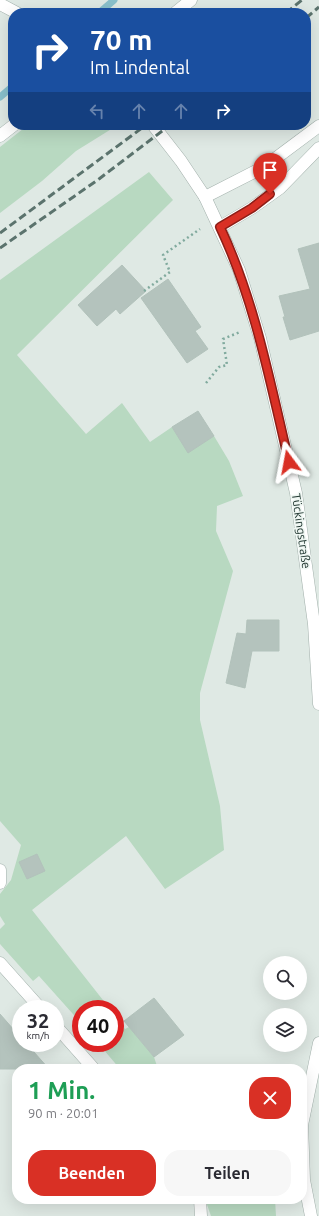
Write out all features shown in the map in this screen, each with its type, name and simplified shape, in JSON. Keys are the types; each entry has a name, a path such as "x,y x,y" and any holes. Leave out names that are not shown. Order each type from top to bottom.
{"street":[{"path":"181,8 191,0"},
{"path":"205,197 264,167 319,126"},
{"path":"0,136 8,130"},
{"name":"Tückingstraße","path":"157,130 181,161 205,197 220,227 239,270 260,338 296,493 314,624 319,704"},
{"path":"220,227 252,208 280,188 319,148"},
{"path":"0,870 0,883"},
{"path":"0,963 33,1000"},
{"path":"64,1035 90,1064"},
{"path":"307,1101 319,1043"},
{"path":"307,1195 311,1216"},
{"path":"200,1204 201,1216"}],"path":[{"path":"144,291 170,272 163,255 190,236"},
{"path":"206,383 219,367 227,365 223,339 255,325"}],"green space":[{"path":"22,130 110,130 76,151 42,181 0,213 0,147"},
{"path":"149,172 173,200 17,355 86,434 122,403 150,442 172,427 188,452 214,436 229,461 243,496 217,506 216,531 233,571 200,693 200,720 220,806 224,850 165,889 126,836 32,910 103,1000 72,1000 72,1013 64,1004 64,1000 60,1000 39,976 33,981 0,944 0,929 5,924 0,916 0,894 11,880 21,845 0,821 0,280"},
{"path":"129,1027 154,1057 156,1064 116,1064 106,1052 124,1052 124,1028 125,1029"},
{"path":"207,1204 275,1204 276,1216 211,1216"}],"building":[{"path":"319,243 319,331 290,340 283,317 285,317 279,296 310,289 298,249"},
{"path":"122,265 146,291 120,314 116,309 97,326 78,305"},
{"path":"168,279 201,327 195,331 208,349 187,363 141,298"},
{"path":"198,411 214,436 188,453 172,427"},
{"path":"247,620 279,620 279,651 252,651 245,688 226,683 237,633 246,634"},
{"path":"37,854 45,871 27,879 19,862"},
{"path":"154,998 184,1035 154,1057 124,1021"},
{"path":"0,1014 12,1028 12,1052 34,1052 45,1064 12,1064 12,1069 0,1069"}],"waterway":[{"path":"105,8 114,0"},
{"path":"0,97 8,90"}],"railway":[{"path":"292,8 302,0"},
{"path":"311,14 319,7"},
{"path":"0,233 139,130"},
{"path":"0,248 99,179 163,130"}],"route":[{"path":"270,194 252,208 220,227 239,270 260,338 289,462"}]}
